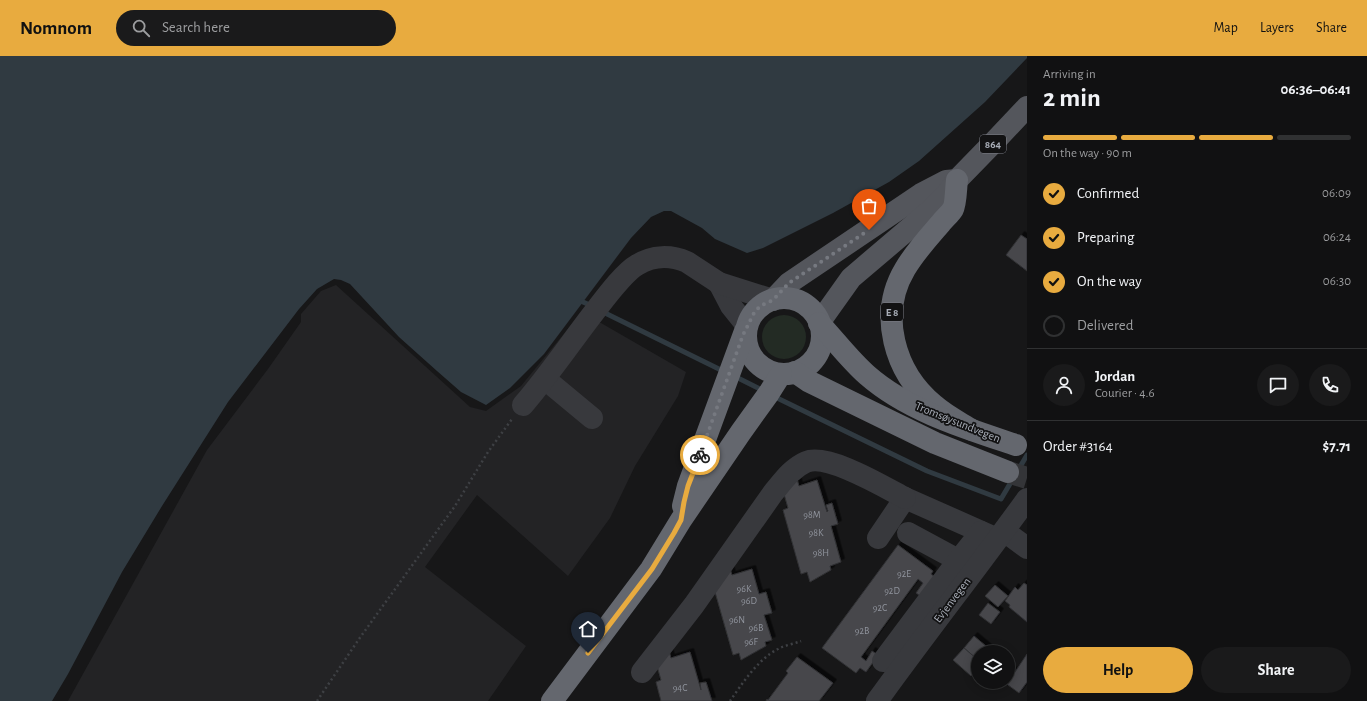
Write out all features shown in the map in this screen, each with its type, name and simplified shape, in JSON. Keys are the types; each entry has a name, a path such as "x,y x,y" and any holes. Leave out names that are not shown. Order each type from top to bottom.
{"highway":[{"name":"E 8","path":"957,180 953,209 917,251 905,269 892,306 891,324 897,352 914,384 933,405 972,430"},
{"name":"E 8","path":"773,300 787,298 801,302 812,311 819,323"},
{"path":"681,520 688,486 747,326 751,317 757,310 764,304 773,300"},
{"path":"552,701 652,569 681,520 741,432 770,393 788,373 803,368 811,363 819,351 822,337 819,323"},
{"name":"Tromsøysundvegen","path":"819,323 850,358 872,379 897,396 936,416 1016,445"},
{"path":"747,326 747,345 753,358 763,368 771,372 788,373 926,439 1008,472"}],"main road":[{"name":"864","path":"819,323 851,278 932,209 947,194 957,180 1027,107"},
{"name":"864","path":"773,300 789,283 921,194 946,182 957,180"}],"street":[{"path":"523,405 545,379 603,301 631,269 652,258 675,258 687,262 719,283 773,300"},
{"path":"719,283 731,306 747,326"},
{"path":"545,379 592,418"},
{"path":"926,439 936,416"},
{"path":"642,672 694,605 773,493 785,478 799,466 808,461 826,461 860,475 905,498 1027,548"},
{"path":"878,538 905,498"},
{"name":"Evjenvegen","path":"877,701 942,613 994,534 1027,499"},
{"path":"908,534 958,560"},
{"path":"883,661 958,560 994,534"}],"path":[{"path":"317,701 363,632 454,506 488,452 523,405"},
{"path":"730,701 739,687 764,658 778,649 801,641"}],"shaded area":[{"path":"0,56 1027,56 1027,58 985,102 919,161 889,182 833,213 763,248 747,253 715,239 702,228 671,211 664,211 651,217 631,238 544,354 510,388 486,405 461,392 437,371 399,337 350,284 334,279 317,289 299,309 228,402 122,572 52,701 0,701"},
{"path":"336,285 470,407 486,411 521,386 576,319 601,323 686,372 678,396 635,466 610,518 568,576 477,495 425,567 526,646 488,701 68,701 207,450 268,369 301,322 301,314 321,291"},
{"path":"780,315 788,315 800,321 806,333 806,341 800,353 788,359 780,359 768,353 762,341 762,333 768,321"}],"building":[{"path":"1021,235 1027,239 1027,271 1006,255"},
{"path":"797,479 799,486 817,480 827,512 826,505 832,503 838,524 831,526 841,562 830,566 831,570 810,582 807,572 801,574 783,510 788,508 784,494"},
{"path":"898,545 933,571 931,574 936,578 922,597 916,593 923,583 918,579 861,657 866,661 872,651 878,655 866,672 860,668 856,673 822,648"},
{"path":"730,569 732,575 752,569 759,594 766,592 772,613 764,615 772,640 765,642 766,646 741,660 739,653 733,655 713,585"},
{"path":"1024,583 1027,585 1027,622 1009,607 1010,605 1005,601 1015,587 1018,590"},
{"path":"995,585 1008,596 998,607 985,596"},
{"path":"988,603 1000,612 991,624 979,615"},
{"path":"974,636 985,645 971,645 971,654 964,648"},
{"path":"964,648 971,654 971,676 953,660"},
{"path":"669,651 671,658 690,652 701,690 700,683 706,682 712,701 661,701 656,682 661,680 657,666"},
{"path":"1027,654 1027,682 1019,693 1014,689 1015,689 1015,672"},
{"path":"797,657 833,683 819,701 766,701 788,673 786,671"}],"waterway":[{"path":"583,302 592,306"},
{"path":"601,311 725,372"},
{"path":"734,376 764,391"},
{"path":"773,396 927,471 1001,499 1027,455"}],"tunnel":[{"path":"1008,472 1027,478"}],"way so far":[{"path":"700,455 743,335 754,313 760,306 773,300 789,283 869,230"}],"route":[{"path":"588,653 652,569 674,533 681,520 688,486 700,455"}]}
